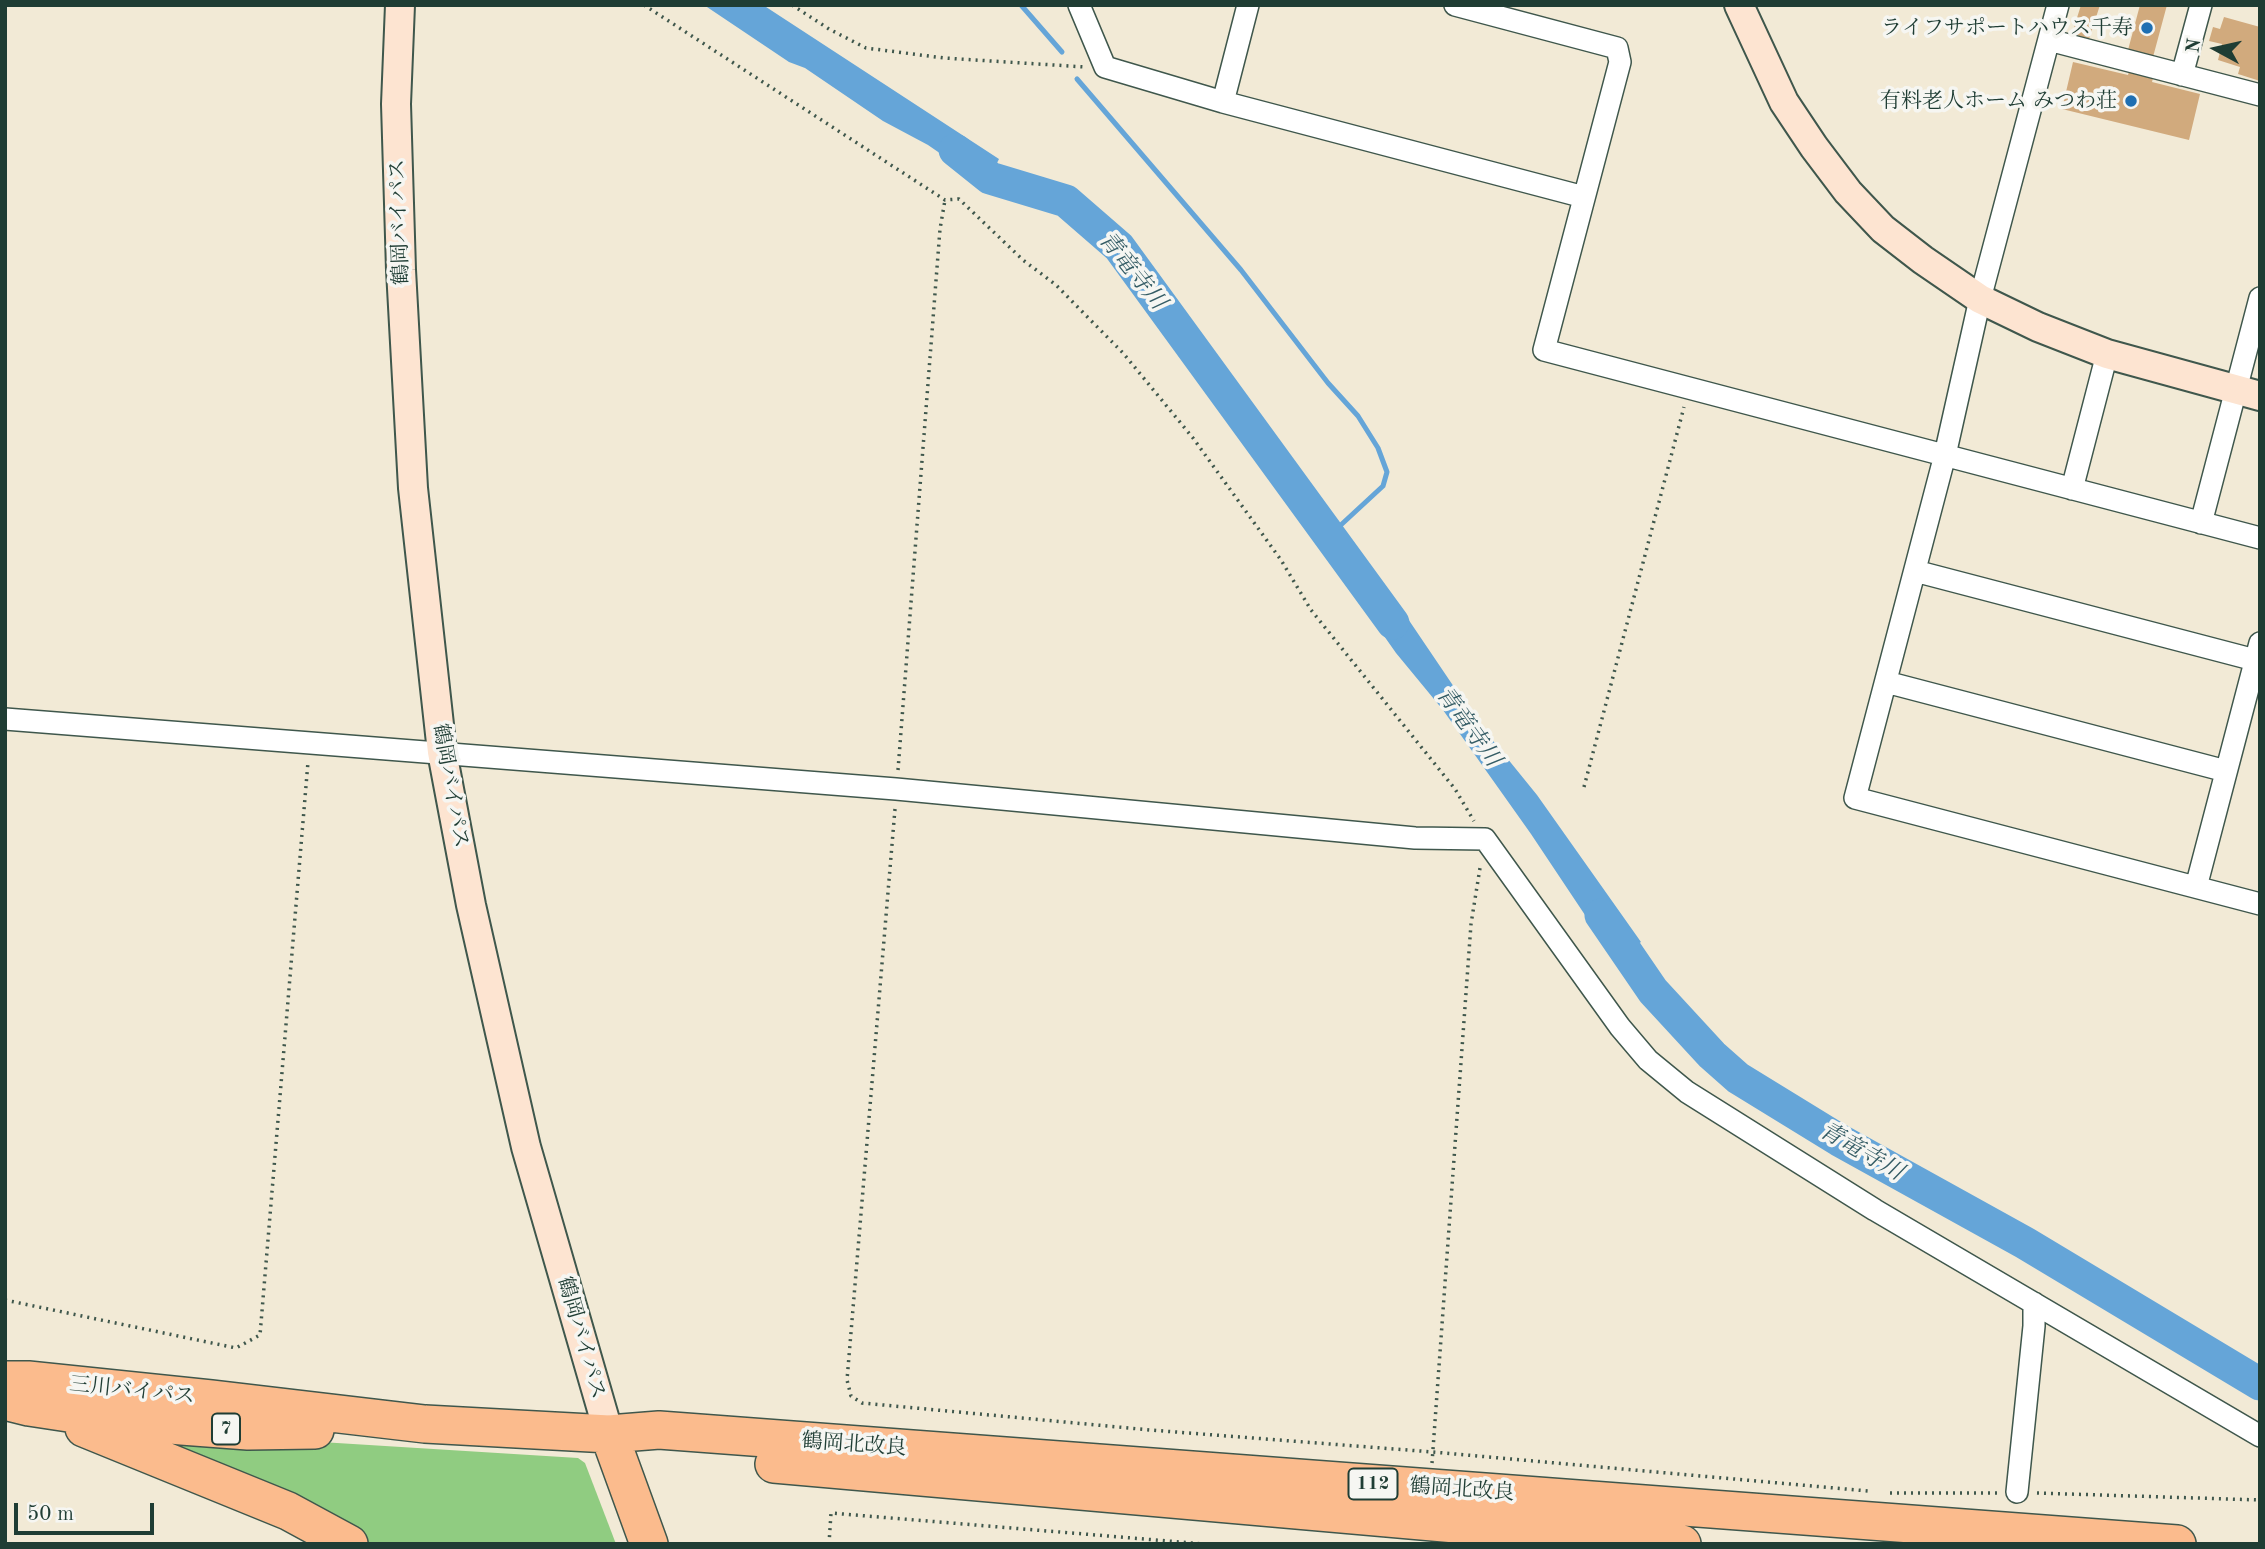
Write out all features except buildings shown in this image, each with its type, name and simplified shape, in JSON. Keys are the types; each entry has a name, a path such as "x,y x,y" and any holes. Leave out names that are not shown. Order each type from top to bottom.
{"highway":[{"name":"三川バイパス","path":"5,1380 145,1392 425,1424 609,1434"},
{"name":"三川バイパス","path":"17,1404 108,1419 248,1431 289,1432 425,1424"},
{"path":"17,1404 288,1511 349,1544"},
{"name":"鶴岡北改良","path":"609,1434 659,1430 2177,1544"},
{"name":"鶴岡北改良","path":"609,1434 669,1455 1682,1544"},
{"name":"鶴岡バイパス","path":"609,1434 649,1544"}],"main road":[{"name":"鶴岡バイパス","path":"400,5 397,118 401,270 413,488 442,752 471,905 526,1147 609,1434"},
{"path":"1739,5 1784,102 1848,192 1883,229 1923,260 1980,299 2038,327 2107,354 2248,392"}],"street":[{"path":"1079,5 1105,67 1223,102 1584,197"},
{"path":"1223,102 1248,5"},
{"path":"1455,5 1617,48 1620,62 1544,350 2260,538"},
{"path":"2058,5 1980,299 1945,455 1855,798 2260,904"},
{"path":"2182,75 2201,5"},
{"path":"2049,40 2260,95"},
{"path":"2201,523 2248,392 2260,298"},
{"path":"2072,489 2107,354"},
{"path":"1915,571 2258,651 2196,887"},
{"path":"1886,682 2226,771"},
{"path":"5,719 896,789 1415,838 1485,839 1620,1027 1647,1060 1687,1092 1875,1210 2260,1436"},
{"path":"2017,1492 2034,1303"}],"path":[{"path":"644,5 945,200 959,199 1023,260 1056,285 1123,353 1193,438 1281,560 1311,610 1455,789 1485,839 1471,923 1431,1488"},
{"path":"792,5 830,29 866,47 944,58 1105,67"},
{"path":"945,200 940,229 847,1380 851,1396 862,1403 1875,1492"},
{"path":"1584,787 1689,388"},
{"path":"5,1300 236,1348 260,1335 310,743"},
{"path":"1889,1493 2017,1492 2260,1500"},
{"path":"829,1544 831,1513 1204,1544"}],"green space":[{"path":"128,1430 578,1458 585,1463 616,1544 344,1544"}],"water":[{"path":"704,5 763,5 999,159 986,185 928,145 883,121"},
{"path":"1378,578 1477,721 1537,795 1641,942 1617,957 1595,930 1443,710 1396,653 1356,596"}],"waterway":[{"path":"1021,5 1062,52"},
{"path":"1077,79 1241,270 1328,383 1358,416 1378,448 1387,472 1383,486 1330,535"},
{"name":"青竜寺川","path":"955,150 990,178 1066,201 1119,247 1393,623"},
{"name":"青竜寺川","path":"1601,915 1653,991 1712,1055 1738,1078 1839,1140 2025,1243 2260,1384"}],"place":[{"name":"ライフサポートハウス千寿","path":"2147,28"},
{"name":"有料老人ホーム みつわ荘","path":"2131,101"}]}
